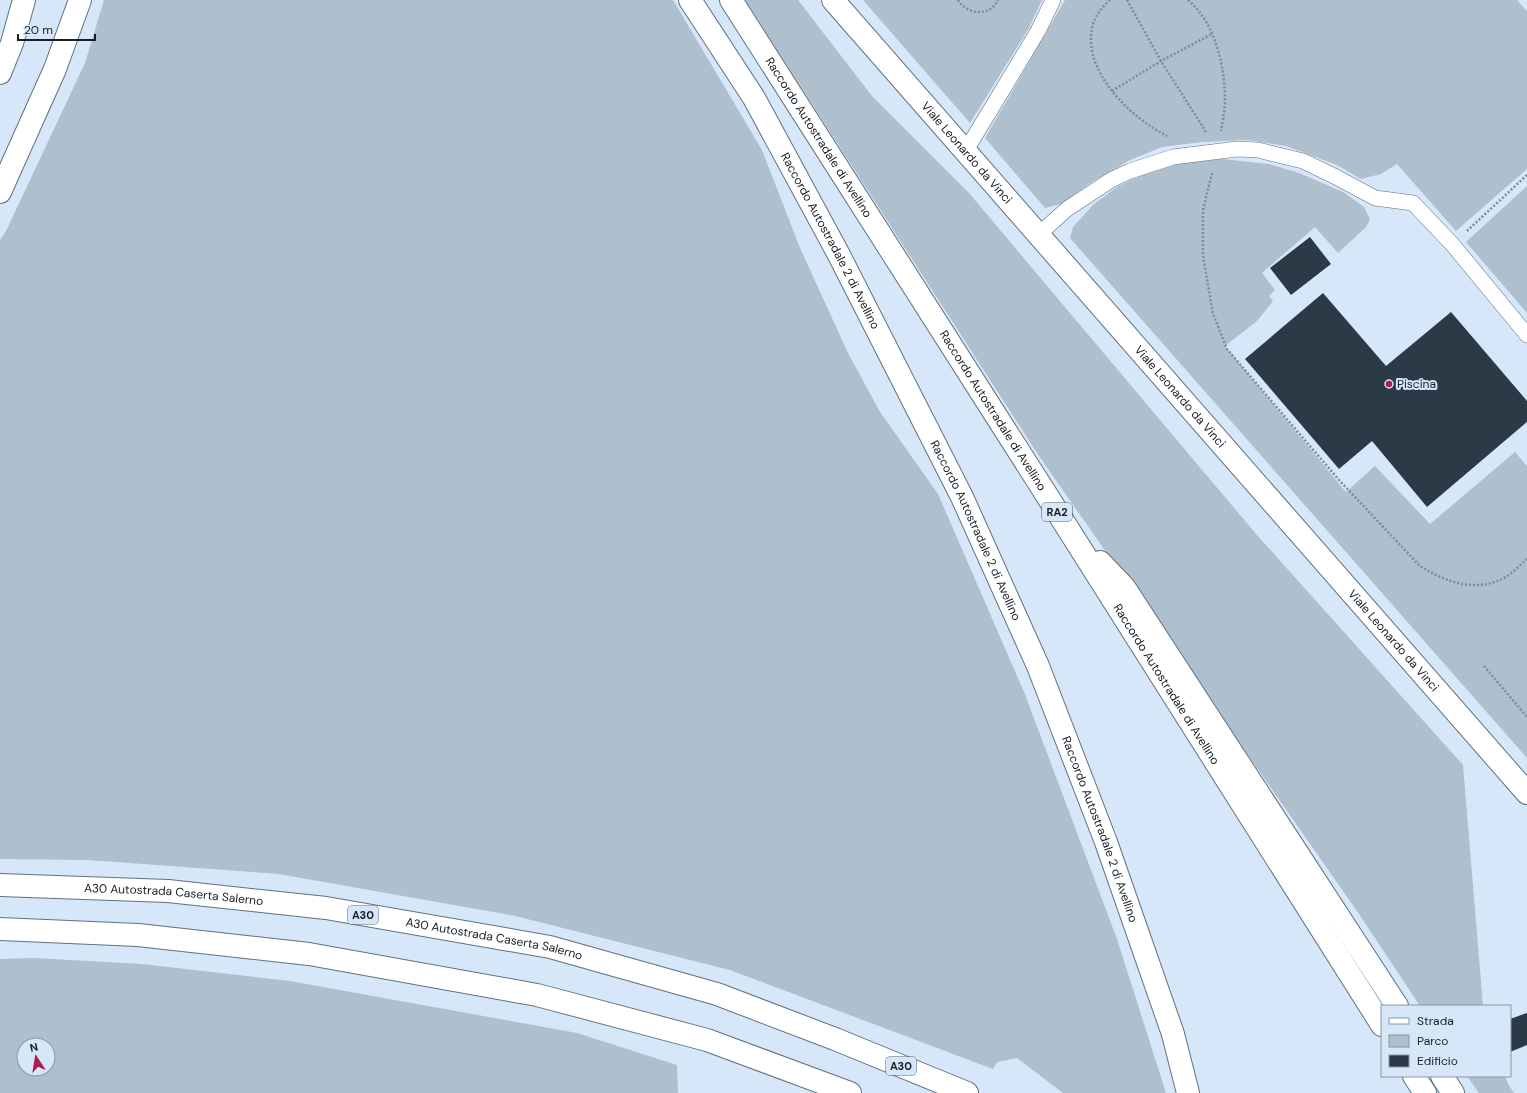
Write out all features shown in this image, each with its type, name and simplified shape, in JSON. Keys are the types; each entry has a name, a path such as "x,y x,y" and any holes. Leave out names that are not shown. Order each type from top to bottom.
{"main road":[{"path":"0,73 12,43 24,0"},
{"path":"0,192 55,69 80,0"},
{"name":"Raccordo Autostradale 2 di Avellino","path":"690,0 754,98 839,255 968,511 1038,666 1106,842 1173,1034 1188,1093"},
{"name":"Raccordo Autostradale di Avellino","path":"731,0 1381,1023"},
{"name":"Viale Leonardo da Vinci","path":"832,0 1527,793"},
{"path":"1061,520 1124,587 1396,1005"},
{"name":"A30 Autostrada Caserta Salerno","path":"0,885 168,891 326,908 550,947 717,994 835,1039 967,1093"},
{"path":"0,929 138,935 308,954 537,995 707,1040 850,1093"},
{"path":"1415,1077 1425,1093"},
{"path":"1443,1077 1453,1093"}],"lane":[{"path":"965,152 1038,32 1052,0"},
{"path":"1038,235 1067,210 1111,180 1130,171 1174,157 1215,148 1258,150 1281,155 1302,162 1330,174 1374,198 1413,203 1452,244 1527,336"}],"path":[{"path":"958,0 970,11 977,12 985,12 998,0"},
{"path":"1110,0 1101,8 1092,27 1091,48 1097,68 1112,91 1125,106 1156,130 1168,136"},
{"path":"1127,0 1161,61 1215,148"},
{"path":"1188,0 1198,9 1212,34 1222,65 1225,99 1221,134 1215,148 1203,210 1203,256 1213,314 1227,349 1339,480 1420,566 1449,581 1465,585 1484,586 1501,580 1527,559"},
{"path":"1112,91 1161,61 1212,34"},
{"path":"1452,244 1527,175"},
{"path":"1484,666 1527,717"}],"green space":[{"path":"104,0 673,0 762,150 800,248 848,353 880,412 938,494 1024,692 1117,939 1166,1093 1063,1093 1017,1058 997,1062 993,1069 730,970 515,916 279,874 88,860 0,859 0,240 6,231 85,63"},
{"path":"745,0 798,0 872,96 968,192 1256,534 1463,765 1483,1005 1419,1005 1359,914 1039,456"},
{"path":"863,0 1042,0 1029,28 970,123"},
{"path":"1065,0 1517,0 1527,11 1527,169 1456,231 1397,164 1381,174 1361,179 1337,165 1286,146 1247,140 1202,142 1162,147 1130,160 1090,183 1061,204 1045,208 985,138"},
{"path":"1222,159 1269,164 1299,173 1343,192 1364,207 1370,219 1366,227 1338,253 1315,227 1262,273 1275,290 1269,296 1273,301 1257,321 1225,346 1346,492 1375,466 1430,524 1515,452 1527,466 1527,758 1070,238 1073,227 1094,204 1117,187 1152,170 1183,163"},
{"path":"1527,186 1527,313 1466,242"},
{"path":"34,958 141,964 290,981 577,1033 677,1065 678,1093 0,1093 0,959"},
{"path":"1468,1077 1505,1077 1514,1093 1479,1093"}],"building":[{"path":"1310,237 1331,264 1291,295 1270,268"},
{"name":"Piscina","path":"1323,293 1386,366 1451,312 1527,401 1527,422 1427,507 1372,441 1339,469 1245,359"},
{"path":"1527,1013 1527,1045 1511,1052 1511,1019"}],"place":[{"name":"Piscina","path":"1389,384"}]}
